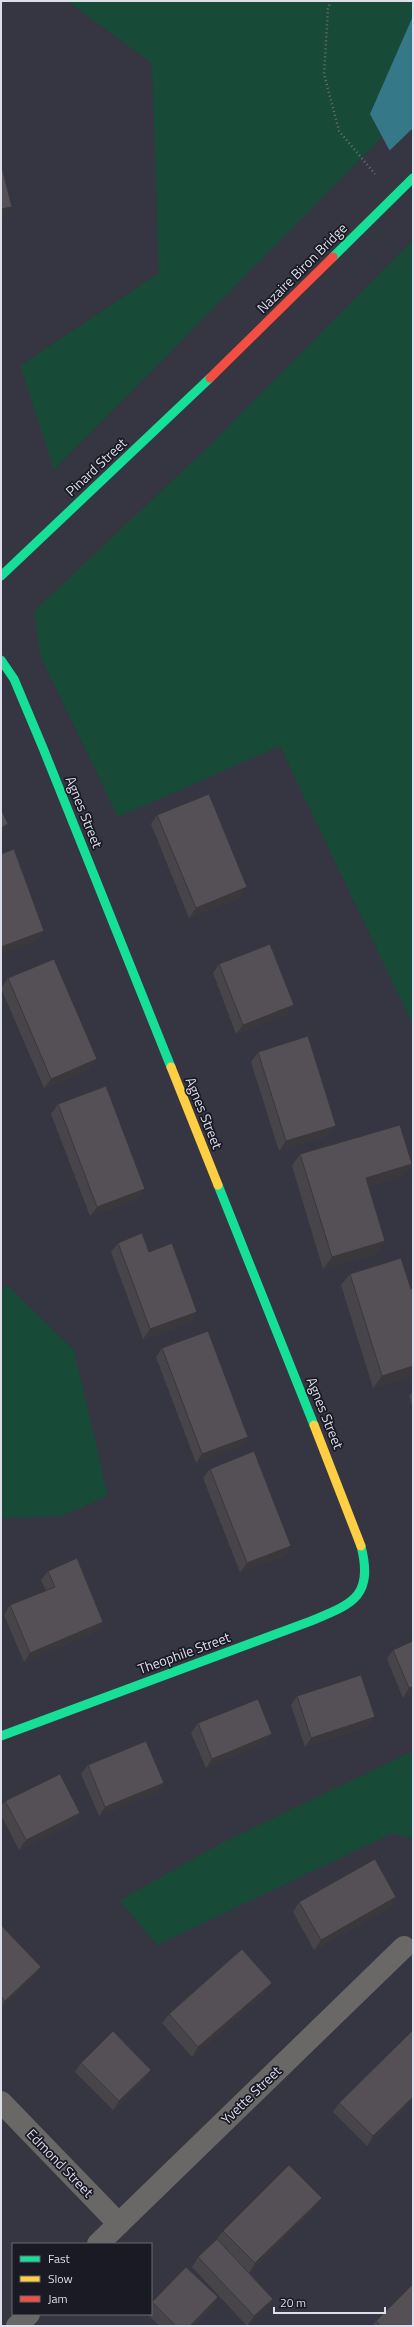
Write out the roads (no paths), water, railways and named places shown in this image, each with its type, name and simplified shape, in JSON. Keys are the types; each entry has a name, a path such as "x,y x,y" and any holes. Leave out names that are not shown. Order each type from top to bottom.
{"street":[{"name":"Nazaire Biron Bridge","path":"210,378 413,178"},
{"name":"Pinard Street","path":"1,576 210,378"},
{"name":"Agnes Street","path":"1,660 14,680 44,748 356,1529 366,1567 364,1581"},
{"name":"Theophile Street","path":"1,1736 311,1621 349,1604 359,1594 364,1581"},
{"name":"Yvette Street","path":"99,2243 404,1947"},
{"name":"Edmond Street","path":"1,2102 118,2224"},
{"path":"17,2326 28,2315"}],"water":[{"path":"413,16 413,194 370,114"}]}
